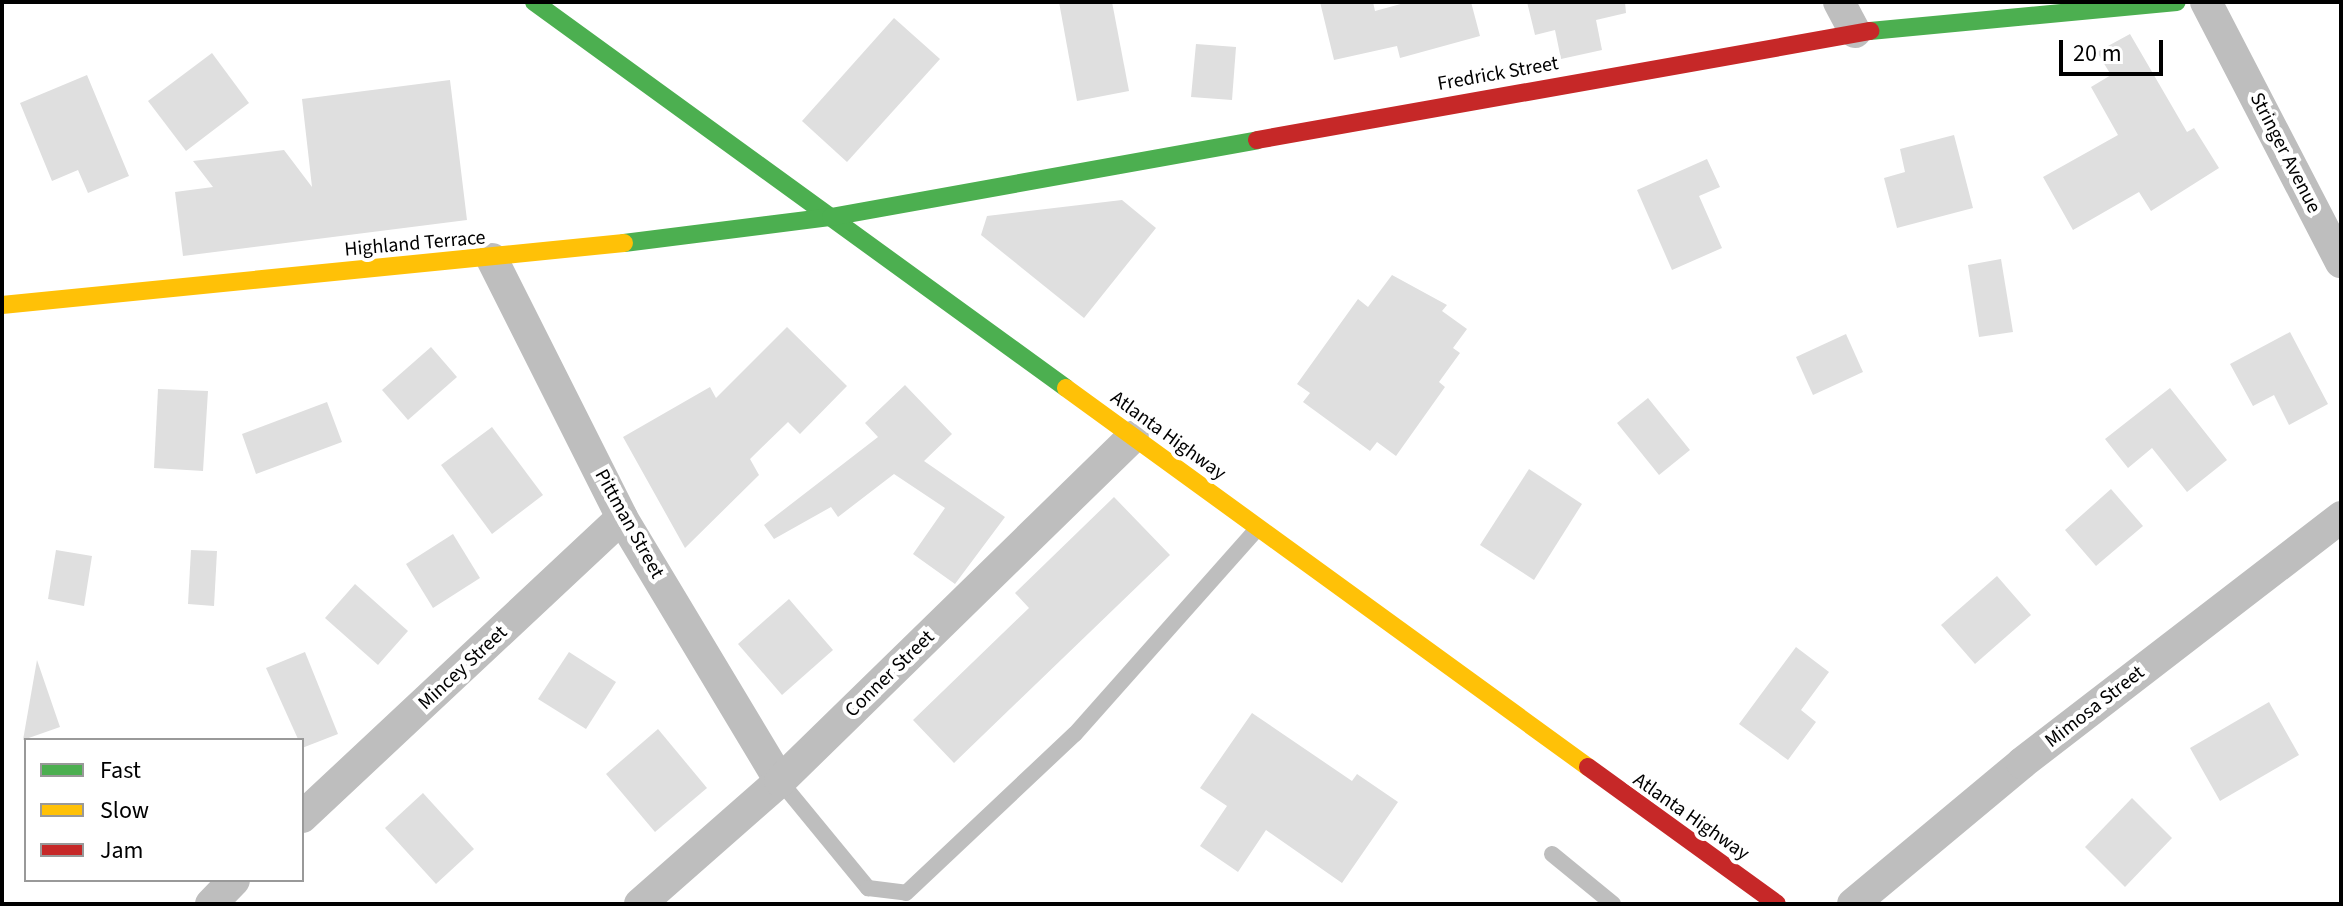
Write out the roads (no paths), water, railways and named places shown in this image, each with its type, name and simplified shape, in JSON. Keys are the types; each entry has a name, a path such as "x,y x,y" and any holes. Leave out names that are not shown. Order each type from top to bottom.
{"street":[{"name":"Atlanta Highway","path":"534,2 1777,904"},
{"path":"1839,2 1855,32"},
{"name":"Fredrick Street","path":"831,217 1855,32 2177,2"},
{"name":"Stringer Avenue","path":"2206,2 2341,262"},
{"name":"Highland Terrace","path":"2,305 492,259 831,217"},
{"name":"Pittman Street","path":"492,259 622,518 780,781"},
{"name":"Conner Street","path":"640,904 780,781 1133,437"},
{"name":"Mimosa Street","path":"1853,904 2022,763 2341,517"},
{"name":"Mincey Street","path":"304,815 622,518"},
{"path":"211,904 232,882"}],"lane":[{"path":"780,781 868,888 906,893 1075,734 1257,529"},
{"path":"1552,854 1613,904"}]}
